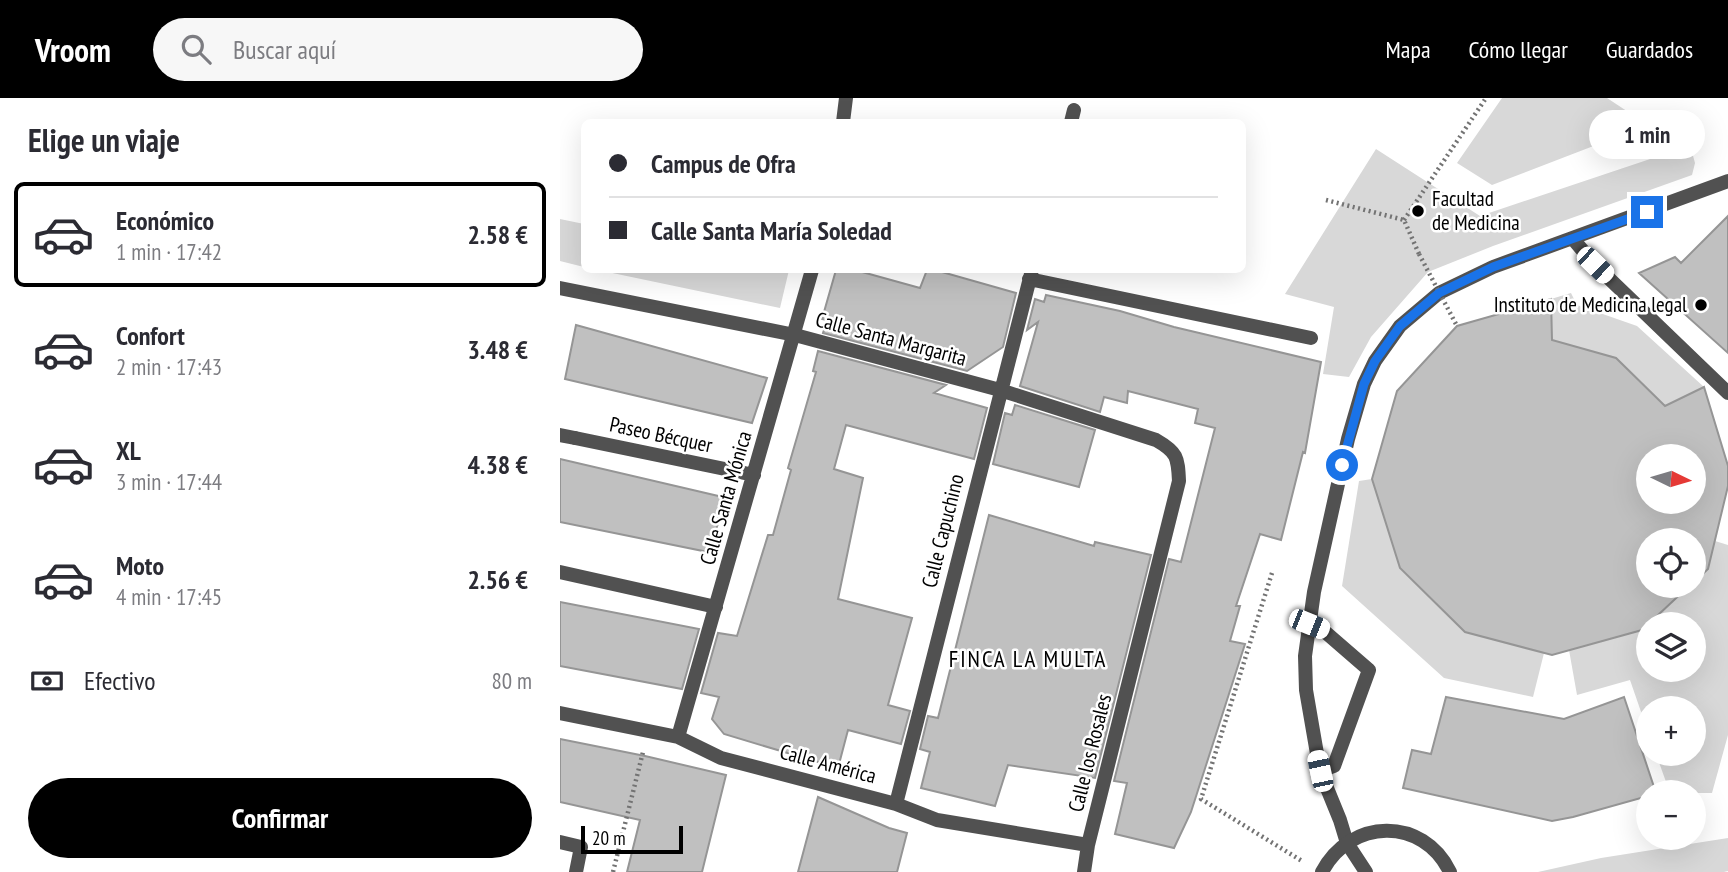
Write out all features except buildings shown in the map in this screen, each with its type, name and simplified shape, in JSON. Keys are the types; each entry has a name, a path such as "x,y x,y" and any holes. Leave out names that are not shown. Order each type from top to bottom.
{"street":[{"path":"843,119 846,98"},
{"path":"1366,872 1347,843 1320,771 1306,690 1306,656 1309,624 1348,439 1364,384 1375,361 1400,326 1439,293 1493,267 1728,181"},
{"path":"1573,239 1595,265 1728,393"},
{"name":"Calle Santa Mónica","path":"678,737 811,273"},
{"path":"1030,274 1311,338"},
{"name":"Calle Capuchino","path":"896,804 1030,274"},
{"name":"Calle Santa Margarita","path":"560,288 795,335 1000,390 1156,440 1171,449 1178,461 1179,481"},
{"name":"Paseo Bécquer","path":"560,435 754,475"},
{"name":"Calle los Rosales","path":"1084,872 1088,845 1179,481"},
{"path":"560,572 716,607"},
{"path":"1309,624 1324,631 1369,670 1334,765 1320,771"},
{"name":"Calle América","path":"560,713 678,737 722,758 896,804 937,820 1088,845"},
{"path":"1316,869 1335,851 1360,834 1396,831 1418,837 1432,847 1445,861 1450,872"},
{"path":"560,842 582,847 576,872"}],"path":[{"path":"1404,220 1486,98"},
{"path":"1326,200 1404,220"},
{"path":"1404,220 1457,326"},
{"path":"1272,573 1201,799 1316,869"},
{"path":"613,872 649,731"}],"shaded area":[{"path":"1502,98 1607,98 1648,125 1492,185 1457,163"},
{"path":"1683,148 1692,152 1695,163 1692,175 1428,272 1371,337 1349,377 1323,374 1334,307 1285,294 1376,149 1480,216"},
{"path":"560,219 581,223 581,266 560,261"},
{"path":"612,273 788,273 780,308"},
{"path":"1571,293 1577,305 1637,326 1704,387 1665,406 1611,357 1552,340 1551,299"},
{"path":"1372,479 1400,569 1465,632 1544,653 1533,697 1444,678 1342,586 1359,481"},
{"path":"1715,541 1728,545 1728,735 1712,793 1706,793 1706,780 1665,780 1660,766 1706,766 1706,696 1636,697 1630,680 1577,695 1569,650 1636,632 1636,682 1706,682 1706,612 1661,612 1676,598 1706,598 1706,571"},
{"path":"1728,838 1728,871 1538,872 1652,850 1706,850 1706,841"}],"place":[{"name":"Facultad de Medicina","path":"1418,211"},
{"name":"Instituto de Medicina legal","path":"1701,305"}],"district":[{"name":"FINCA LA MULTA","path":"1028,659"}],"route":[{"path":"1342,465 1364,384 1375,361 1400,326 1439,293 1493,267 1647,212"}]}
